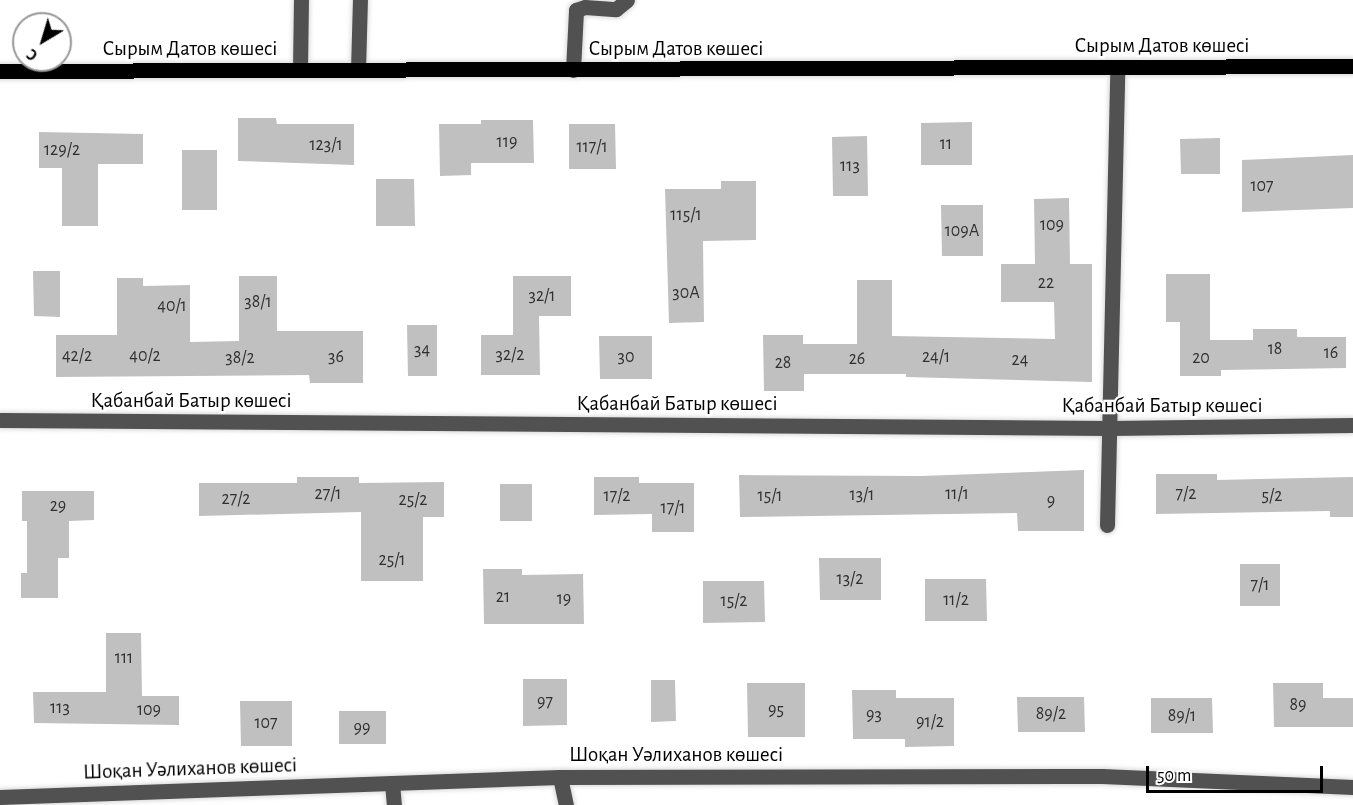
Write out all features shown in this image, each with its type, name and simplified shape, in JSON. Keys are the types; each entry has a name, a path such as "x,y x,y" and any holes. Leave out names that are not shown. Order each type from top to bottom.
{"main road":[{"name":"Сырым Датов көшесі","path":"0,71 1353,66"}],"street":[{"path":"300,70 301,0"},
{"path":"358,70 360,0"},
{"path":"573,70 576,10 585,7 616,9 627,0"},
{"path":"1107,525 1117,67"},
{"name":"Қабанбай Батыр көшесі","path":"0,420 1109,428 1353,425"},
{"name":"Шоқан Уәлиханов көшесі","path":"0,797 560,777 1102,776 1353,787"},
{"path":"560,777 566,805"},
{"path":"392,783 394,805"}],"building":[{"path":"238,118 276,118 277,124 354,124 354,165 238,161"},
{"path":"481,120 533,120 534,163 471,163 471,175 440,176 439,124 481,124"},
{"path":"972,122 972,165 921,165 921,123"},
{"path":"569,124 615,124 616,169 569,169"},
{"path":"39,132 143,134 143,164 98,164 98,226 62,226 62,168 39,168"},
{"path":"867,136 868,196 833,196 832,137"},
{"path":"1220,138 1220,174 1181,174 1180,139"},
{"path":"182,150 217,150 217,210 182,210"},
{"path":"1353,155 1353,208 1242,212 1242,160"},
{"path":"376,179 414,179 415,226 376,226"},
{"path":"721,181 756,181 756,240 703,241 704,322 669,323 665,189 721,189"},
{"path":"1069,198 1070,264 1092,264 1092,382 906,377 906,374 804,374 804,391 764,391 763,335 803,335 803,344 857,344 857,280 892,280 892,336 1055,339 1054,302 1001,302 1001,264 1035,264 1034,199"},
{"path":"941,205 983,205 983,256 942,256"},
{"path":"33,271 60,271 60,317 34,316"},
{"path":"1166,274 1210,274 1210,340 1253,340 1253,329 1297,329 1297,337 1346,337 1346,368 1221,370 1221,376 1180,376 1180,322 1166,322"},
{"path":"239,276 277,276 277,331 363,331 363,383 310,383 309,375 56,377 56,335 117,335 117,278 143,278 143,286 190,285 190,342 239,341"},
{"path":"513,276 571,276 571,316 539,316 540,375 481,375 481,335 513,335"},
{"path":"407,325 437,325 437,376 408,376"},
{"path":"599,336 652,336 652,379 600,379"},
{"path":"1084,470 1084,531 1018,531 1017,513 740,517 739,475 921,476"},
{"path":"1156,474 1217,474 1217,480 1353,477 1353,517 1330,517 1330,511 1156,514"},
{"path":"297,477 359,477 359,483 444,482 444,517 423,517 423,581 361,581 361,512 199,516 199,483 297,483"},
{"path":"594,477 639,477 639,483 694,483 694,532 652,532 652,514 594,515"},
{"path":"500,484 532,484 532,521 500,521"},
{"path":"22,491 94,491 94,520 69,521 69,558 58,558 58,598 21,598 21,573 27,573 27,521 22,521"},
{"path":"819,558 881,558 881,600 820,600"},
{"path":"1240,564 1280,564 1280,606 1240,606"},
{"path":"483,569 522,569 522,575 583,574 584,624 484,624"},
{"path":"925,579 986,579 987,621 925,621"},
{"path":"703,581 764,581 765,622 703,623"},
{"path":"106,633 141,633 142,696 179,696 179,725 34,723 33,692 106,692"},
{"path":"523,679 567,679 567,725 523,726"},
{"path":"651,680 675,680 676,721 651,722"},
{"path":"747,683 805,683 805,737 748,737"},
{"path":"1273,683 1323,683 1323,698 1353,698 1353,727 1274,727"},
{"path":"852,690 896,690 896,698 954,698 954,746 905,747 905,739 853,739"},
{"path":"1017,697 1084,697 1085,732 1018,732"},
{"path":"1151,698 1212,698 1213,733 1151,733"},
{"path":"240,701 292,701 292,746 241,746"},
{"path":"339,711 386,711 386,744 339,744"}]}
